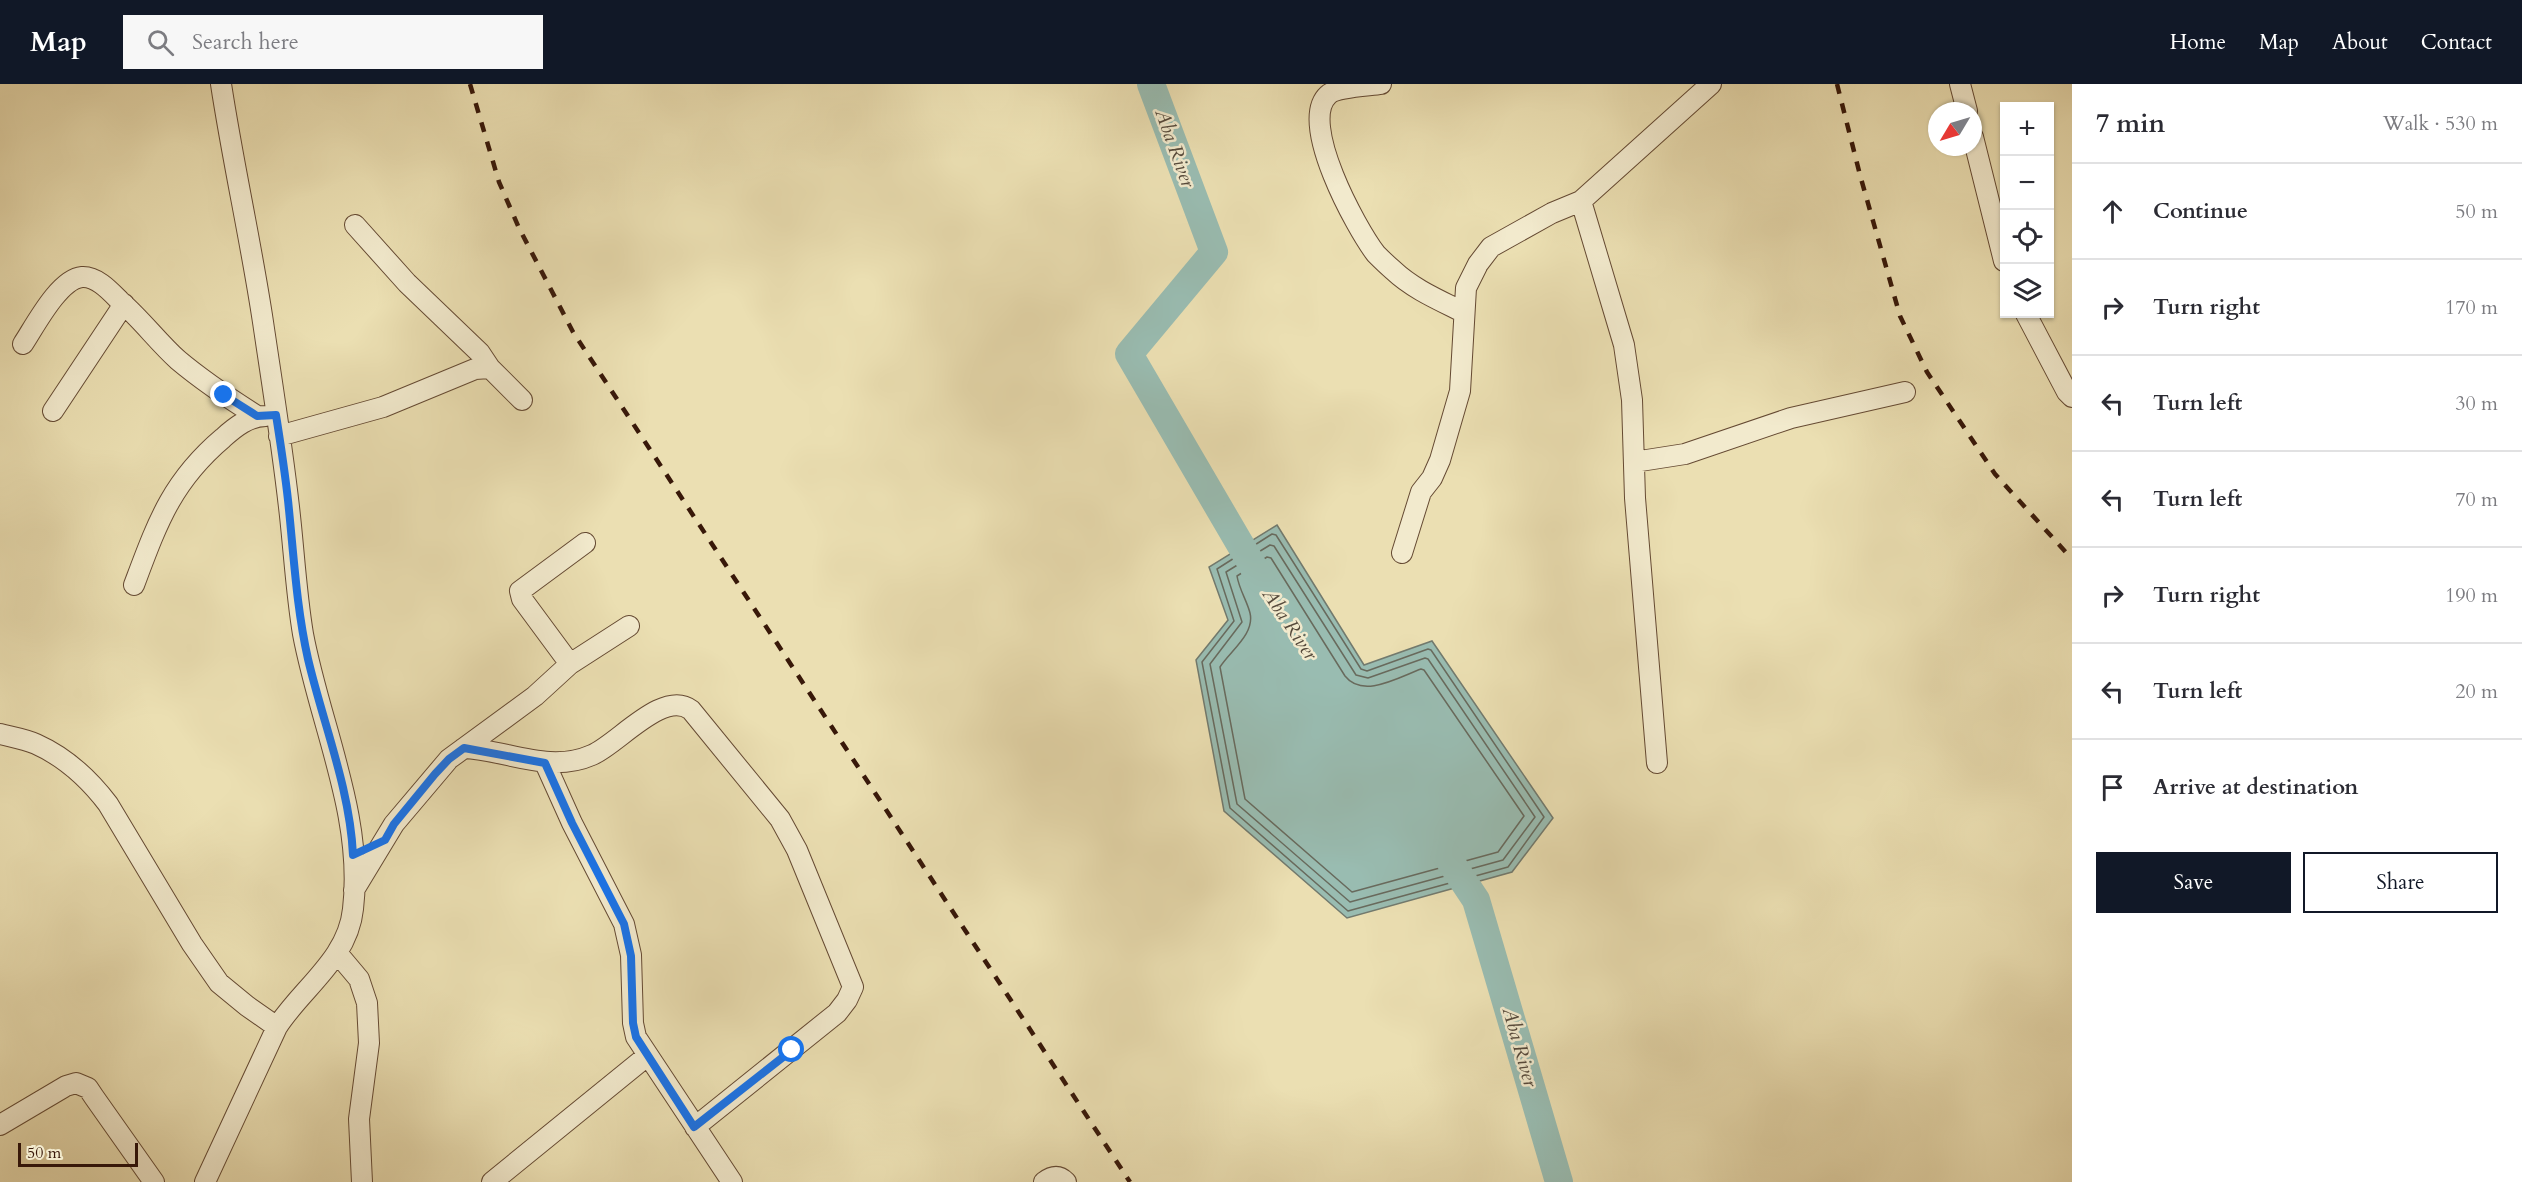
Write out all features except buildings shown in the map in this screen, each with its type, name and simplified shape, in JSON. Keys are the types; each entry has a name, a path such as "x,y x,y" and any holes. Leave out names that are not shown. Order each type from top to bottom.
{"street":[{"path":"221,84 263,320 266,416"},
{"path":"1381,84 1336,90 1328,94 1324,101 1319,118 1325,151 1335,181 1361,231 1377,255 1422,292 1463,312"},
{"path":"1402,553 1421,492 1432,478 1440,460 1460,391 1466,288 1478,264 1491,247 1552,213 1581,201 1711,84"},
{"path":"1960,84 1964,102"},
{"path":"1978,156 2000,245"},
{"path":"1581,201 1624,345 1632,400 1634,462 1658,763"},
{"path":"356,225 408,284 480,353 490,368 522,400"},
{"path":"22,344 58,292 71,281 82,277 93,278 124,304 177,359 224,395 266,416 279,436 298,604 308,659 336,761 352,840 354,890 350,928 338,954 290,1007 277,1027 205,1182"},
{"path":"52,411 124,304"},
{"path":"2028,318 2067,392 2072,397"},
{"path":"279,436 383,406 475,369 490,368"},
{"path":"1634,462 1685,454 1791,418 1905,392"},
{"path":"134,585 156,525 181,481 220,441 245,422 266,416"},
{"path":"570,664 522,599 520,591 585,543"},
{"path":"354,890 394,824 449,759 535,696 570,664 629,626"},
{"path":"464,748 545,763 592,755 668,704 685,705 758,789 780,819 797,850 853,987 837,1013 694,1127"},
{"path":"0,734 36,744 69,764 93,785 108,804 192,944 219,983 277,1027"},
{"path":"545,763 572,823 624,924 633,974 633,1023 636,1037 732,1182"},
{"path":"353,855 385,840"},
{"path":"338,954 359,979 367,1003 369,1043 359,1119 362,1182"},
{"path":"492,1182 647,1056"},
{"path":"0,1125 66,1086 76,1083 88,1088 154,1182"},
{"path":"1044,1182 1052,1176 1059,1176 1066,1182"}],"water":[{"path":"1277,525 1364,665 1432,641 1553,818 1512,872 1347,918 1224,811 1196,660 1228,620 1209,567"}],"waterway":[{"name":"Aba River","path":"1151,84 1214,252 1129,354 1261,580"},
{"name":"Aba River","path":"1444,852 1476,900 1559,1182"}],"railway":[{"path":"470,84 499,182 519,228 573,332 1130,1182"},
{"path":"1837,84 1900,316 1927,372 1995,474 2072,559"}],"route":[{"path":"224,395 257,416 276,415 289,507 298,604 308,659 336,761 353,855 385,840 394,824 435,774 449,759 464,748 545,763 572,823 624,924 633,974 633,1023 636,1037 694,1127 792,1050"}]}
